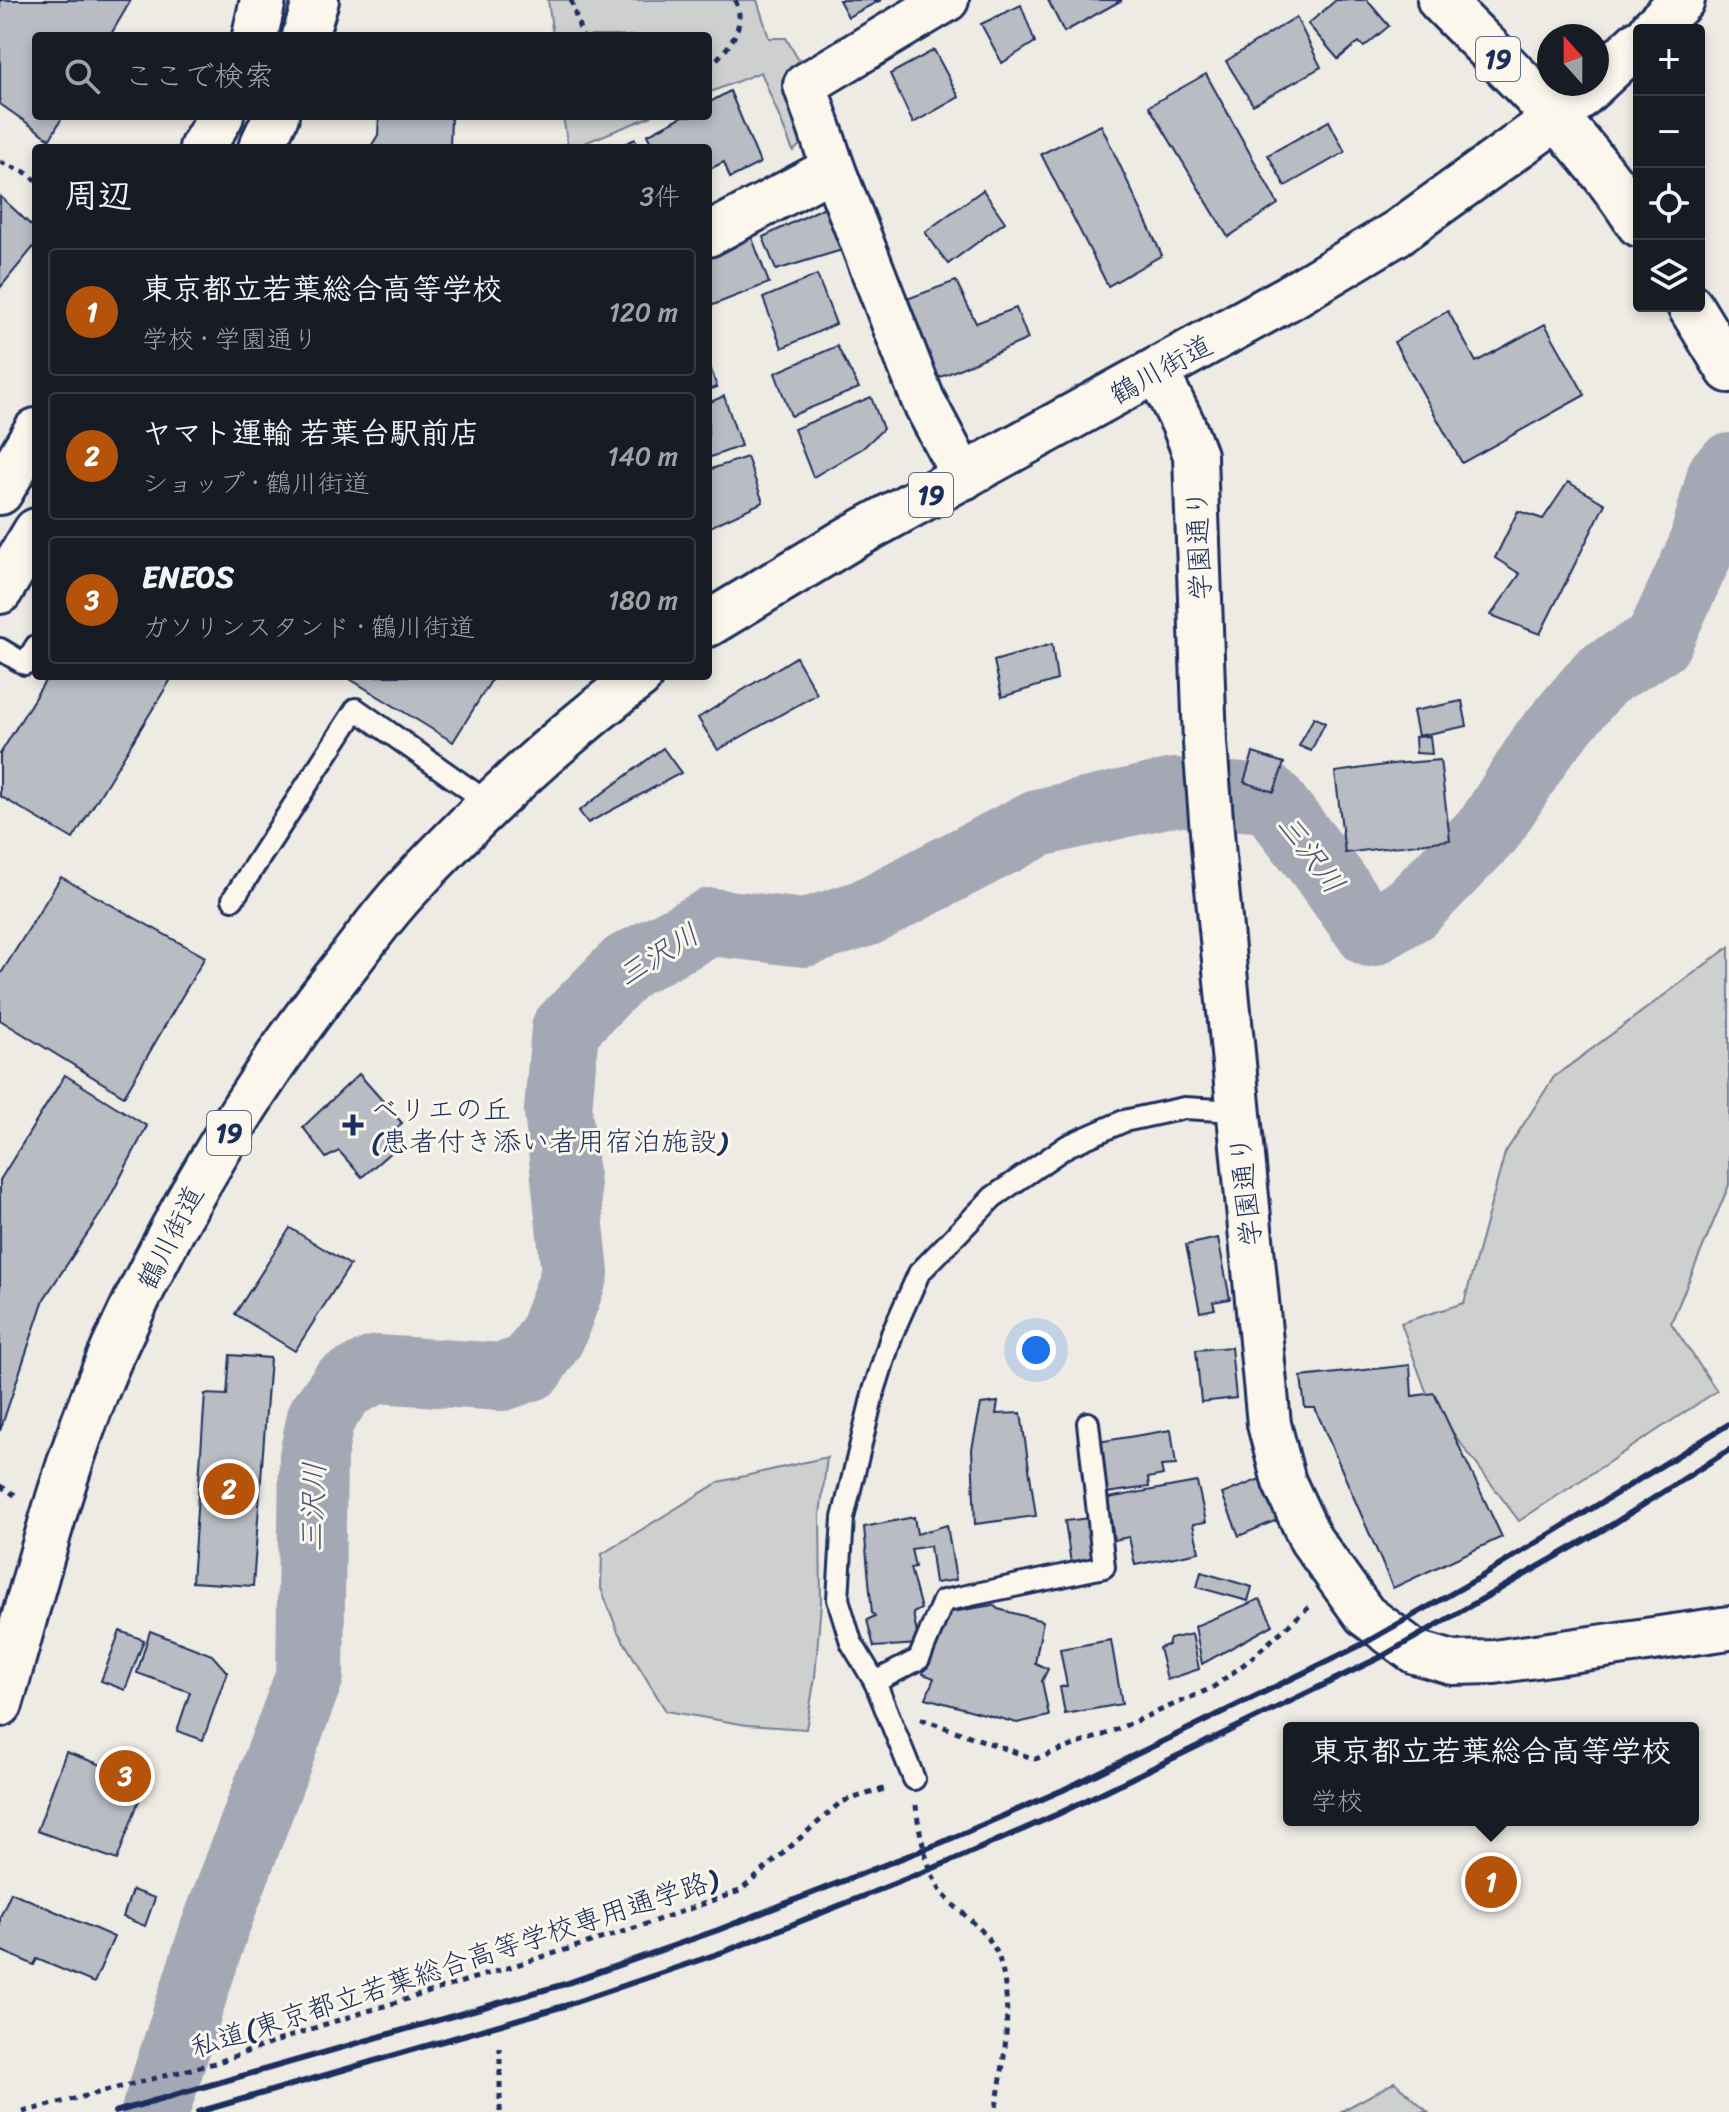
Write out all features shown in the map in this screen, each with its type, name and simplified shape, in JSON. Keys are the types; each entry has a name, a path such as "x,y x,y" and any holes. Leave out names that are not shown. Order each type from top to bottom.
{"main road":[{"path":"256,32 263,0"},
{"path":"306,32 316,0"},
{"name":"19","path":"1440,0 1555,119 1605,176 1633,216"},
{"path":"1658,24 1682,0"},
{"name":"鶴川街道","path":"1609,70 1633,48"},
{"name":"鶴川街道","path":"712,622 849,539 1290,297 1397,233 1555,119 1581,96"},
{"path":"204,144 219,120"},
{"path":"263,144 274,120"},
{"path":"1694,312 1727,366"},
{"path":"0,492 32,438"},
{"path":"16,581 32,541"},
{"name":"鶴川街道","path":"0,1704 10,1637 83,1427 116,1344 201,1174 303,1020 404,892 490,804 594,711 635,680"}],"street":[{"path":"941,2 805,85 833,168 923,400 964,478"},
{"path":"712,233 833,168"},
{"name":"学園通り","path":"1157,371 1195,455 1205,743 1214,857 1269,1424 1284,1482 1311,1540 1365,1615 1415,1652 1453,1663 1494,1662 1729,1628"}],"lane":[{"path":"0,649 25,664 32,653"},
{"path":"233,899 356,709 490,804"},
{"path":"914,1779 875,1682 851,1642 838,1599 843,1518 873,1394 892,1334 919,1273 993,1197 1067,1146 1124,1121 1184,1108 1237,1111"},
{"path":"875,1682 919,1659 943,1601 1104,1567 1088,1423"}],"path":[{"path":"571,0 581,32"},
{"path":"712,63 732,44 739,27 740,9 735,0"},
{"path":"0,162 32,177"},
{"path":"0,1486 15,1495"},
{"path":"883,1706 1035,1759 1106,1734 1212,1688 1313,1604"},
{"path":"914,1779 918,1829 939,1888 980,1928 999,1957 1007,2029 995,2112"},
{"name":"私道(東京都立若葉総合高等学校専用通学路)","path":"23,2112 215,2063 323,2025 626,1931 740,1891 841,1802 914,1779"},
{"path":"500,2048 500,2112"}],"shaded area":[{"path":"548,0 757,0 769,38 786,38 799,61 786,73 806,140 793,151 761,72 712,91 712,32 552,32"},
{"path":"564,120 642,120 582,144 567,144"},
{"path":"1729,947 1729,1185 1671,1323 1717,1391 1519,1521 1430,1402 1401,1323 1464,1303 1505,1153 1554,1077"},
{"path":"827,1457 820,1515 821,1602 815,1677 806,1729 747,1725 666,1711 618,1632 601,1588 602,1554 719,1482"},
{"path":"1395,2082 1428,2112 1340,2112"}],"building":[{"path":"0,0 131,0 112,32 32,32 32,120 61,120 50,139 0,104"},
{"path":"839,0 881,0 848,17"},
{"path":"1048,0 1122,0 1064,32"},
{"path":"1336,0 1367,0 1389,26 1364,47 1359,42 1338,59 1308,24"},
{"path":"1021,5 1035,42 1002,63 981,24"},
{"path":"1296,17 1321,67 1253,105 1226,61"},
{"path":"934,50 959,97 913,123 890,74"},
{"path":"1206,74 1278,204 1228,237 1149,106"},
{"path":"730,91 760,163 730,178 724,162 712,168 712,144 652,144 647,135 675,120 712,120 712,101"},
{"path":"379,120 451,120 450,144 372,144 378,135"},
{"path":"1329,121 1345,152 1285,186 1268,155"},
{"path":"1101,125 1162,255 1108,286 1041,154"},
{"path":"983,190 1005,222 948,264 925,232"},
{"path":"0,196 32,226 32,249 0,288"},
{"path":"827,206 842,250 776,270 763,237"},
{"path":"749,230 769,283 712,305 712,250"},
{"path":"817,275 836,324 782,348 763,298"},
{"path":"956,281 976,323 1016,308 1028,339 936,379 904,300"},
{"path":"1448,311 1476,362 1545,324 1585,395 1462,463 1394,342"},
{"path":"837,346 859,388 791,416 775,373"},
{"path":"712,373 717,387 712,389"},
{"path":"724,396 741,446 712,457 712,401"},
{"path":"871,397 883,429 863,448 813,477 794,429"},
{"path":"747,457 763,502 712,526 712,469"},
{"path":"1568,482 1605,504 1540,634 1491,615 1520,574 1495,558 1518,511 1543,519"},
{"path":"1052,644 1057,680 1002,697 994,661"},
{"path":"796,657 817,694 718,750 698,718"},
{"path":"46,680 171,680 73,839 0,796 0,754"},
{"path":"352,680 492,680 453,742"},
{"path":"1462,701 1467,726 1418,736 1413,711"},
{"path":"1314,717 1325,723 1311,751 1299,746"},
{"path":"1430,736 1432,754 1416,753 1415,737"},
{"path":"663,748 681,773 588,823 579,811"},
{"path":"1253,753 1284,763 1274,792 1244,782"},
{"path":"1440,760 1450,840 1345,853 1335,772"},
{"path":"61,877 205,957 124,1096 0,1020 0,975"},
{"name":"ベリエの丘 (患者付き添い者用宿泊施設)","path":"359,1074 402,1123 385,1139 392,1151 362,1177 339,1151 326,1158 303,1127"},
{"path":"65,1075 147,1126 105,1207 44,1299 0,1431 0,1180"},
{"path":"290,1228 350,1265 295,1351 235,1314"},
{"path":"1218,1238 1230,1299 1213,1302 1215,1309 1200,1312 1186,1245"},
{"path":"1231,1347 1236,1398 1201,1402 1196,1350"},
{"path":"230,1355 270,1358 253,1586 192,1582 205,1394 227,1395"},
{"path":"1410,1365 1412,1396 1434,1393 1502,1537 1393,1588 1315,1408 1305,1408 1301,1377"},
{"path":"998,1402 996,1414 1021,1413 1036,1516 975,1524 972,1449 981,1404"},
{"path":"1171,1430 1176,1465 1161,1466 1163,1475 1148,1478 1149,1487 1106,1493 1098,1442"},
{"path":"1260,1479 1277,1520 1239,1536 1222,1494"},
{"path":"1197,1482 1206,1522 1193,1524 1199,1552 1135,1565 1129,1537 1114,1540 1108,1498"},
{"path":"914,1517 917,1534 947,1525 956,1580 935,1583 930,1546 911,1549 915,1567 910,1568 921,1609 913,1613 919,1644 874,1647 867,1620 875,1616 872,1613 864,1527"},
{"path":"1090,1518 1096,1561 1071,1564 1065,1521"},
{"path":"1201,1572 1252,1587 1248,1601 1197,1587"},
{"path":"1260,1599 1273,1625 1202,1664 1195,1626"},
{"path":"993,1605 1043,1621 1035,1663 1048,1669 1042,1681 1049,1716 1017,1723 926,1698 934,1678 923,1674 946,1613"},
{"path":"120,1631 144,1640 125,1690 101,1681"},
{"path":"150,1631 212,1655 227,1672 203,1740 177,1731 190,1692 137,1673"},
{"path":"1192,1634 1199,1669 1167,1680 1159,1648 1168,1645 1170,1639"},
{"path":"1111,1640 1122,1704 1065,1714 1060,1687 1067,1686 1060,1649"},
{"path":"66,1752 146,1781 117,1860 37,1831"},
{"path":"132,1890 155,1898 145,1926 123,1917"},
{"path":"11,1892 114,1937 94,1983 37,1959 34,1965 0,1950 0,1917"}],"waterway":[{"name":"三沢川","path":"155,2112 214,1930 310,1675 313,1456 321,1417 343,1386 377,1369 502,1377 531,1367 552,1335 575,1273 558,1110 565,1029 627,966 711,922 804,933 865,913 1038,823 1174,792 1270,799 1370,933 1412,908 1490,828 1543,745 1601,676 1658,642 1701,549 1721,475 1729,467"}],"railway":[{"path":"115,2112 565,1984 718,1930 943,1842 1063,1790 1363,1644 1479,1578 1729,1424"},
{"path":"198,2112 564,2006 726,1951 951,1861 1058,1814 1381,1657 1613,1524 1729,1450"}],"place":[{"name":"ベリエの丘 (患者付き添い者用宿泊施設)","path":"353,1125"},
{"name":"ヤマト運輸 若葉台駅前店","path":"229,1489"},
{"name":"ENEOS","path":"125,1776"},
{"name":"東京都立若葉総合高等学校","path":"1491,1882"}]}
